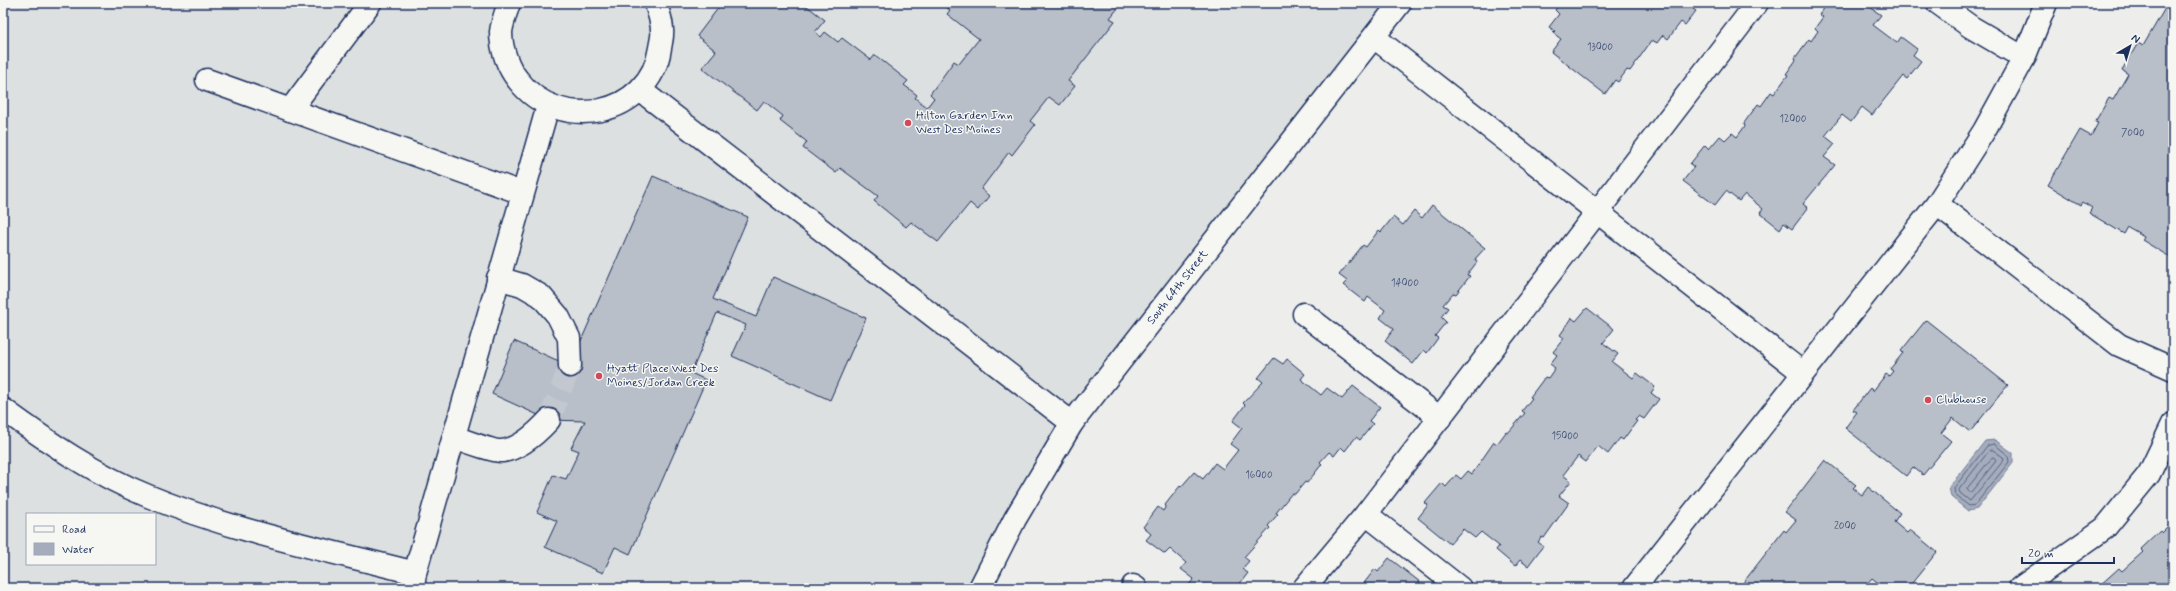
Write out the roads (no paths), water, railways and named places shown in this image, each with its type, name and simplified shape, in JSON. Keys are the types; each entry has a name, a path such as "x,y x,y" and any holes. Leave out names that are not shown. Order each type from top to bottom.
{"street":[{"path":"290,110 370,3"},
{"path":"509,3 501,32 503,46 511,71 527,92 548,106 572,113 587,113 611,108 640,90 651,76 658,59 662,30 656,3"},
{"name":"South 64th Street","path":"980,588 1015,519 1072,423 1400,3"},
{"path":"1304,588 1366,514 1757,3"},
{"path":"1938,3 1970,27 2024,58"},
{"path":"1634,588 1937,204 1984,131 2024,58 2046,3"},
{"path":"1374,37 1803,373"},
{"path":"207,80 522,193"},
{"path":"640,90 1072,423"},
{"path":"3,409 42,437 100,473 147,496 203,518 414,580 522,193 548,106"},
{"path":"1937,204 2119,345 2173,369"},
{"path":"498,278 522,285 541,296 558,316 569,338 570,366"},
{"path":"1304,314 1440,418"},
{"path":"454,437 502,451 520,444 536,434 548,420"},
{"path":"2020,588 2105,528 2149,474 2173,424"},
{"path":"1366,514 1460,588"}],"water":[{"path":"1995,440 2013,453 2013,463 1977,509 1968,511 1951,497 1949,487 1985,441"}],"tunnel":[{"path":"549,420 570,366"}],"place":[{"name":"Hilton Garden Inn West Des Moines","path":"908,123"},
{"name":"Hyatt Place West Des Moines/Jordan Creek","path":"599,376"},
{"name":"Clubhouse","path":"1928,400"}]}
